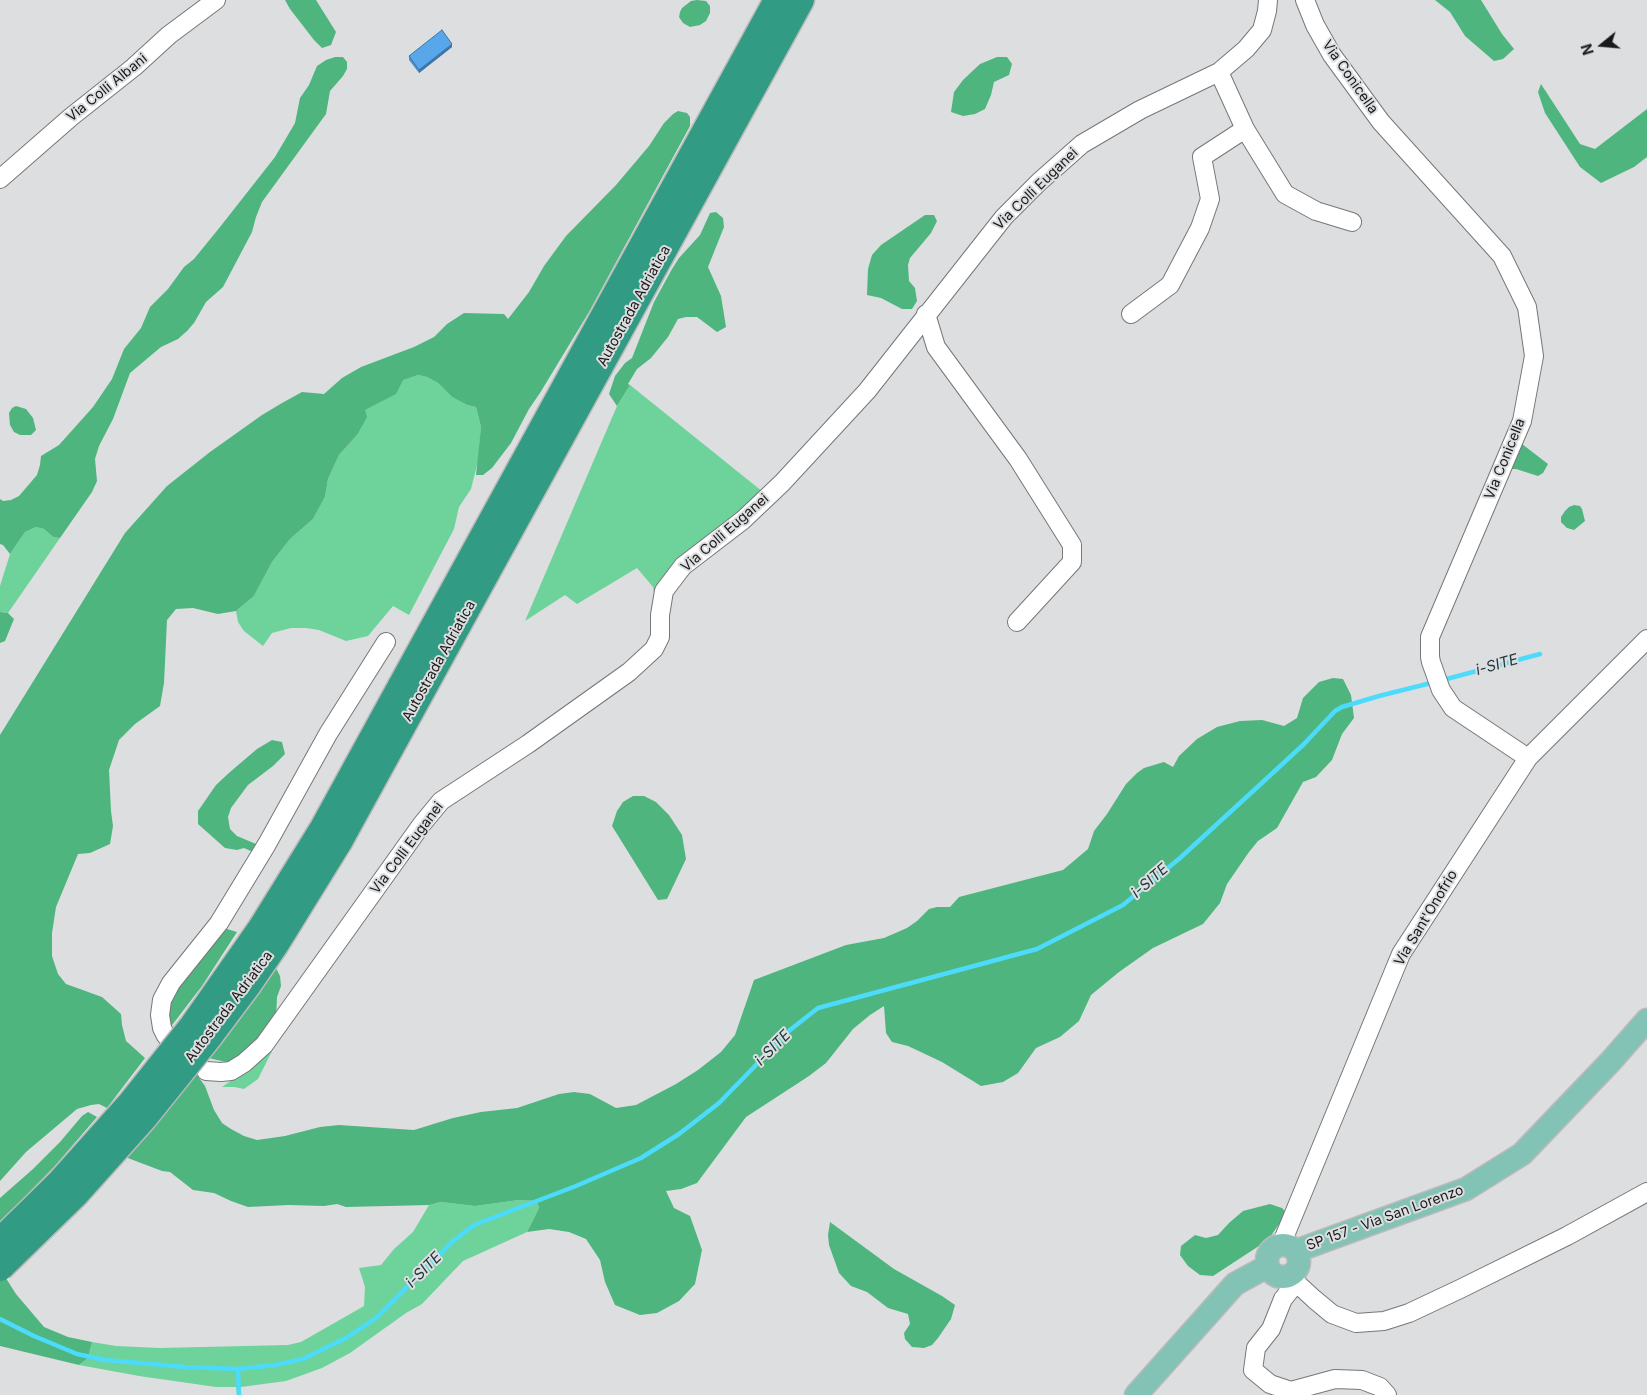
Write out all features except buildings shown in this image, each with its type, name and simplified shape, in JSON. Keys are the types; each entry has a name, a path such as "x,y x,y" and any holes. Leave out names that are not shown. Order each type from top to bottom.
{"highway":[{"name":"Autostrada Adriatica","path":"0,1268 75,1196 144,1118 201,1031 261,928 323,828 777,0"},
{"name":"Autostrada Adriatica","path":"0,1241 60,1182 129,1105 248,985 276,944 339,842 801,0"}],"main road":[{"name":"SP 157 - Via San Lorenzo","path":"1288,1248 1466,1189 1522,1154 1647,1020"},
{"path":"1288,1248 1299,1260 1299,1265 1292,1279 1274,1274 1268,1266 1269,1255 1272,1250 1288,1248"},
{"path":"1136,1395 1235,1284 1268,1266"}],"street":[{"name":"Via Colli Albani","path":"0,179 71,117 134,68 169,35 216,0"},
{"name":"Via Colli Euganei","path":"206,1071 221,1072 231,1070 244,1063 264,1045 422,824 441,801 536,738 629,672 654,648 660,637 660,615 664,591 683,566 743,520 782,483 867,391 1004,217 1039,182 1082,144 1140,110 1219,72 1246,49 1262,30 1268,11 1268,0"},
{"name":"Via Conicella","path":"1305,0 1315,25 1332,55 1381,122 1502,256 1528,307 1534,356 1522,421 1430,637 1430,662 1441,690 1453,708 1528,758"},
{"path":"1219,72 1245,129 1285,194 1316,211 1352,222"},
{"path":"1131,314 1170,285 1200,228 1210,199 1202,157 1245,129"},
{"path":"926,314 936,347 1018,459 1072,545 1072,562 1017,622"},
{"name":"Via Sant'Onofrio","path":"1288,1248 1401,954 1528,758 1647,639"},
{"path":"166,1036 162,1028 160,1015 162,1000 172,983 219,923 267,844 328,734 386,642"},
{"path":"1387,1395 1380,1386 1362,1380 1335,1379 1291,1391 1270,1384 1253,1370 1256,1348 1271,1330 1292,1279 1332,1314 1356,1323 1384,1321 1409,1313 1469,1285 1574,1232 1647,1192"}],"green space":[{"path":"285,0 316,0 336,32 331,45 322,48 290,9"},
{"path":"1435,0 1481,0 1502,34 1514,49 1503,59 1494,61 1465,36 1450,12"},
{"path":"691,1 706,1 710,6 710,13 706,21 700,25 690,27 683,23 679,17 680,12"},
{"path":"335,57 343,57 347,62 347,69 330,91 326,114 262,202 252,232 223,287 206,302 187,331 178,339 161,347 130,373 113,419 99,446 95,459 97,481 92,492 60,538 53,537 44,529 36,527 25,532 10,554 0,544 0,499 3,501 11,500 19,496 37,475 41,456 59,445 93,407 112,379 124,349 141,328 150,307 168,289 184,267 194,259 275,157 295,123 300,98 309,85 317,66"},
{"path":"997,57 1007,57 1012,64 1009,75 994,82 985,109 975,114 963,116 951,112 954,92 963,80 980,64"},
{"path":"1541,84 1580,144 1595,149 1647,109 1647,157 1634,167 1601,183 1580,167 1545,113 1538,92"},
{"path":"678,111 687,113 690,117 690,126 589,312 529,409 511,443 492,468 483,475 476,475 481,427 476,407 467,405 452,397 438,383 427,377 418,375 403,380 396,394 365,410 367,417 357,435 339,455 328,479 325,497 313,519 290,539 272,562 254,596 236,611 218,614 193,608 176,609 167,620 164,683 160,706 135,724 119,740 109,770 113,826 110,844 90,853 78,854 56,907 52,933 52,956 58,974 66,984 102,997 121,1014 126,1041 145,1058 107,1108 99,1104 77,1109 26,1152 0,1181 0,735 125,533 167,486 210,452 282,403 302,392 324,394 342,378 361,367 414,347 434,337 447,324 464,313 504,314 508,319 529,292 544,266 566,236 616,185 649,146 664,123"},
{"path":"716,212 723,218 724,227 708,267 721,296 726,327 717,332 697,317 678,319 668,337 651,358 637,369 617,406 609,394 615,376 625,363 632,358 654,302 672,269 679,258 700,235 710,213"},
{"path":"925,215 934,215 937,221 931,233 910,258 908,265 909,281 915,288 917,301 912,309 902,309 881,298 867,295 868,269 872,255 881,245"},
{"path":"418,375 438,383 452,397 467,405 476,407 481,427 478,461 471,489 459,507 454,529 409,615 393,606 368,636 346,641 319,630 291,628 272,633 263,646 244,631 238,622 236,611 254,596 272,562 290,539 313,519 325,497 328,479 339,455 357,435 364,410 395,394 402,380"},
{"path":"630,385 768,496 655,598 653,587 637,568 577,604 565,595 525,621 617,406"},
{"path":"16,406 26,409 33,418 36,430 31,435 20,435 14,432 10,425 9,413"},
{"path":"1522,444 1548,464 1543,473 1538,476 1516,469 1509,469"},
{"path":"1574,505 1580,506 1585,521 1574,530 1567,528 1561,522 1561,517 1569,507"},
{"path":"36,527 44,529 53,537 60,538 8,613 0,612 0,586 10,554 25,532"},
{"path":"0,612 8,613 14,619 5,641 0,643"},
{"path":"1333,678 1343,679 1351,695 1354,718 1342,734 1332,760 1316,777 1303,782 1277,828 1258,841 1249,852 1227,884 1220,903 1203,924 1153,948 1119,972 1091,995 1079,1021 1060,1037 1036,1048 1018,1073 1003,1082 981,1086 942,1062 908,1046 892,1042 886,1033 884,1006 870,1015 853,1029 826,1063 746,1117 697,1183 681,1189 666,1191 674,1208 690,1216 702,1250 695,1284 679,1301 657,1313 640,1315 615,1305 605,1282 600,1260 586,1239 569,1232 549,1229 527,1232 539,1208 537,1201 519,1200 475,1206 441,1202 429,1205 346,1207 337,1204 324,1206 248,1207 214,1193 193,1190 170,1172 162,1171 120,1155 191,1067 205,1086 214,1110 222,1123 244,1136 257,1140 339,1125 414,1130 453,1118 481,1112 517,1108 559,1094 574,1092 590,1094 616,1108 636,1105 676,1084 721,1052 735,1035 754,980 846,945 884,938 907,928 929,909 950,907 959,897 1063,870 1088,849 1094,831 1126,784 1144,768 1164,762 1173,767 1179,756 1197,739 1217,727 1240,721 1262,720 1284,726 1297,718 1303,698 1319,682"},
{"path":"272,740 282,742 285,754 248,785 231,808 228,817 230,829 237,836 256,844 253,852 244,848 237,850 225,848 198,824 198,811 216,785 257,749"},
{"path":"633,796 644,796 656,802 669,815 682,835 686,859 667,899 658,900 612,826 617,811 623,802"},
{"path":"226,920 227,929 237,932 202,986 166,1033 166,999"},
{"path":"275,966 280,976 281,986 277,997 276,1019 269,1030 236,1060 226,1062 204,1057"},
{"path":"281,1033 258,1079 244,1089 222,1087 250,1067"},
{"path":"88,1112 97,1117 54,1167 0,1222 0,1198 33,1169 82,1116"},
{"path":"519,1200 537,1201 539,1208 527,1232 463,1261 422,1304 406,1313 350,1353 322,1368 286,1381 241,1387 241,1395 237,1395 236,1387 216,1387 79,1365 88,1358 92,1342 116,1346 160,1348 288,1345 301,1342 364,1306 365,1287 359,1268 381,1265 394,1249 413,1232 429,1205 441,1202 475,1206"},
{"path":"1270,1204 1282,1208 1284,1210 1284,1217 1268,1240 1213,1276 1200,1275 1188,1266 1180,1255 1181,1246 1195,1235 1206,1238 1218,1235 1243,1211"},
{"path":"830,1222 894,1269 955,1305 951,1319 932,1345 924,1348 912,1347 905,1339 904,1333 910,1324 908,1314 888,1308 867,1292 851,1286 839,1273 829,1245"},
{"path":"2,1272 16,1294 44,1327 68,1337 92,1342 88,1358 79,1365 0,1346 0,1275"}],"waterway":[{"name":"i-SITE","path":"1443,680 1540,654"},
{"name":"i-SITE","path":"0,1319 77,1354 105,1360 185,1367 238,1369 275,1365 303,1359 346,1338 376,1318 453,1241 474,1225 576,1186 641,1158 679,1134 719,1103 790,1030 818,1008 1037,949 1123,905 1180,858 1304,744 1335,711 1342,707 1379,696 1435,682"},
{"path":"238,1369 239,1395"}]}
